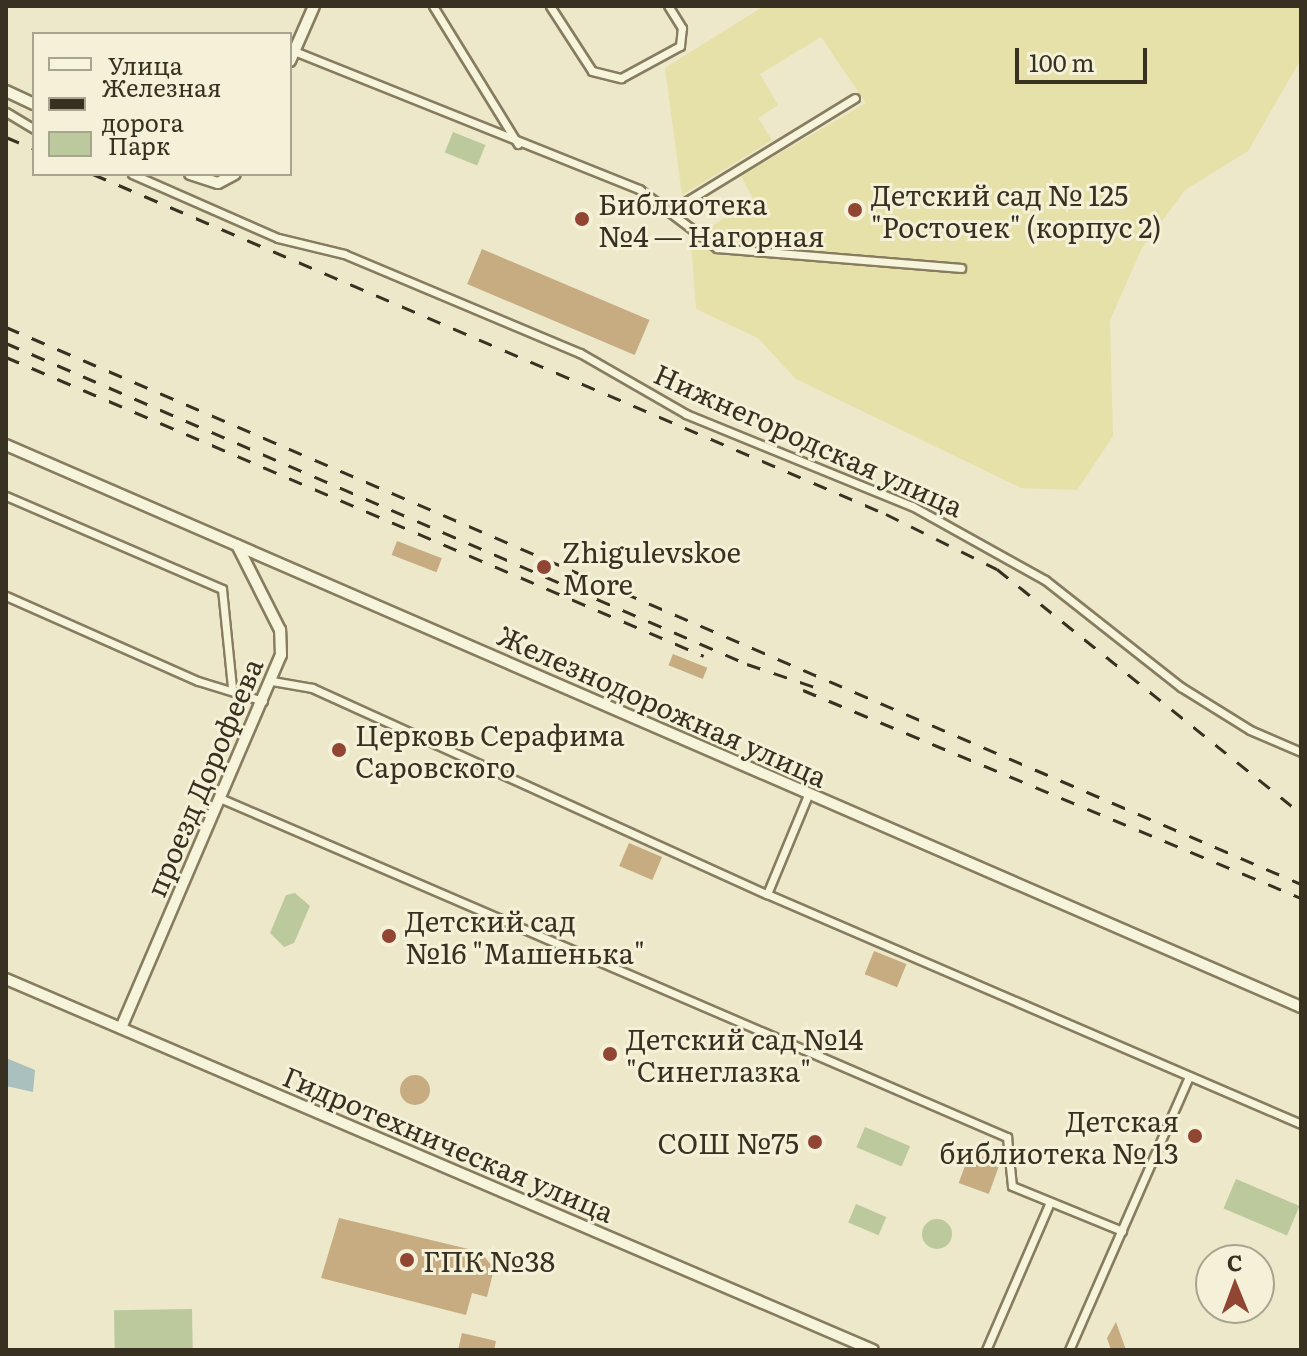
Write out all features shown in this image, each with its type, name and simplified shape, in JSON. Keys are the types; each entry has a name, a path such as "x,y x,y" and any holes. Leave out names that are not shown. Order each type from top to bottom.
{"main road":[{"path":"292,56 314,6"},
{"path":"6,91 32,103"},
{"path":"196,176 218,183 231,176"},
{"name":"Железнодорожная улица","path":"6,445 1301,1007"},
{"name":"проезд Дорофеева","path":"121,1028 222,799 281,655 280,630 237,545"},
{"name":"Гидротехническая улица","path":"6,979 873,1350"}],"street":[{"path":"433,6 518,144"},
{"path":"550,6 592,71 621,78 680,46 682,28 668,6"},
{"path":"292,56 639,189 717,248 735,252 961,268"},
{"path":"669,212 855,98"},
{"path":"6,112 32,128"},
{"name":"Нижнегородская улица","path":"137,176 278,238 344,254 580,353 686,414 912,506 1045,580 1181,687 1250,730 1301,752"},
{"path":"6,496 222,589 232,687"},
{"path":"6,596 198,681 232,687 263,701"},
{"path":"272,681 312,688 767,894 1301,1124"},
{"path":"767,894 808,795"},
{"path":"222,799 1007,1137 1012,1186 1122,1231"},
{"path":"1069,1350 1189,1076"},
{"path":"986,1350 1050,1202"}],"green space":[{"path":"453,132 485,145 477,166 445,152"},
{"path":"295,893 310,906 294,943 284,947 270,933 286,895"},
{"path":"865,1127 910,1146 902,1166 856,1147"},
{"path":"1236,1179 1300,1206 1287,1235 1223,1208"},
{"path":"856,1204 886,1217 879,1235 848,1222"},
{"path":"937,1219 948,1223 952,1234 948,1245 937,1249 926,1245 922,1234 926,1223"},
{"path":"192,1309 193,1350 115,1350 114,1310"}],"sand":[{"path":"764,6 1301,6 1301,59 1248,151 1185,190 1142,248 1110,320 1113,436 1077,490 1021,488 796,379 758,338 696,309 691,241 753,198 741,176 866,103 821,37 760,74 778,105 758,118 772,140 682,195 665,68"}],"water":[{"path":"6,1058 35,1070 33,1092 6,1086"}],"building":[{"path":"482,249 650,320 635,355 467,284"},
{"path":"397,541 442,558 436,572 392,555"},
{"path":"673,654 707,668 703,679 669,665"},
{"path":"629,843 662,857 652,880 619,866"},
{"path":"874,951 906,964 897,987 865,974"},
{"path":"415,1075 421,1076 429,1084 429,1096 421,1104 415,1105 409,1104 401,1096 400,1090 401,1084 409,1076"},
{"path":"970,1152 1000,1163 989,1194 959,1183"},
{"name":"ГПК №38","path":"339,1218 481,1252 494,1269 487,1297 472,1293 466,1315 321,1278"},
{"path":"1116,1322 1126,1350 1111,1350 1107,1338"},
{"path":"462,1333 496,1341 494,1350 458,1350"}],"railway":[{"path":"6,137 32,148"},
{"path":"98,176 886,514 997,569 1301,813"},
{"path":"6,327 1301,884"},
{"path":"6,343 747,664 818,688"},
{"path":"6,357 704,656"},
{"path":"803,690 1301,898"}],"place":[{"name":"Детский сад № 125 \"Росточек\" (корпус 2)","path":"855,210"},
{"name":"Библиотека №4 — Нагорная","path":"582,219"},
{"name":"Zhigulevskoe More","path":"544,567"},
{"name":"Церковь Серафима Саровского","path":"339,750"},
{"name":"Детский сад №16 \"Машенька\"","path":"389,936"},
{"name":"Детский сад №14 \"Синеглазка\"","path":"610,1054"},
{"name":"Детская библиотека № 13","path":"1195,1136"},
{"name":"СОШ №75","path":"815,1142"},
{"name":"ГПК №38","path":"407,1260"}]}
